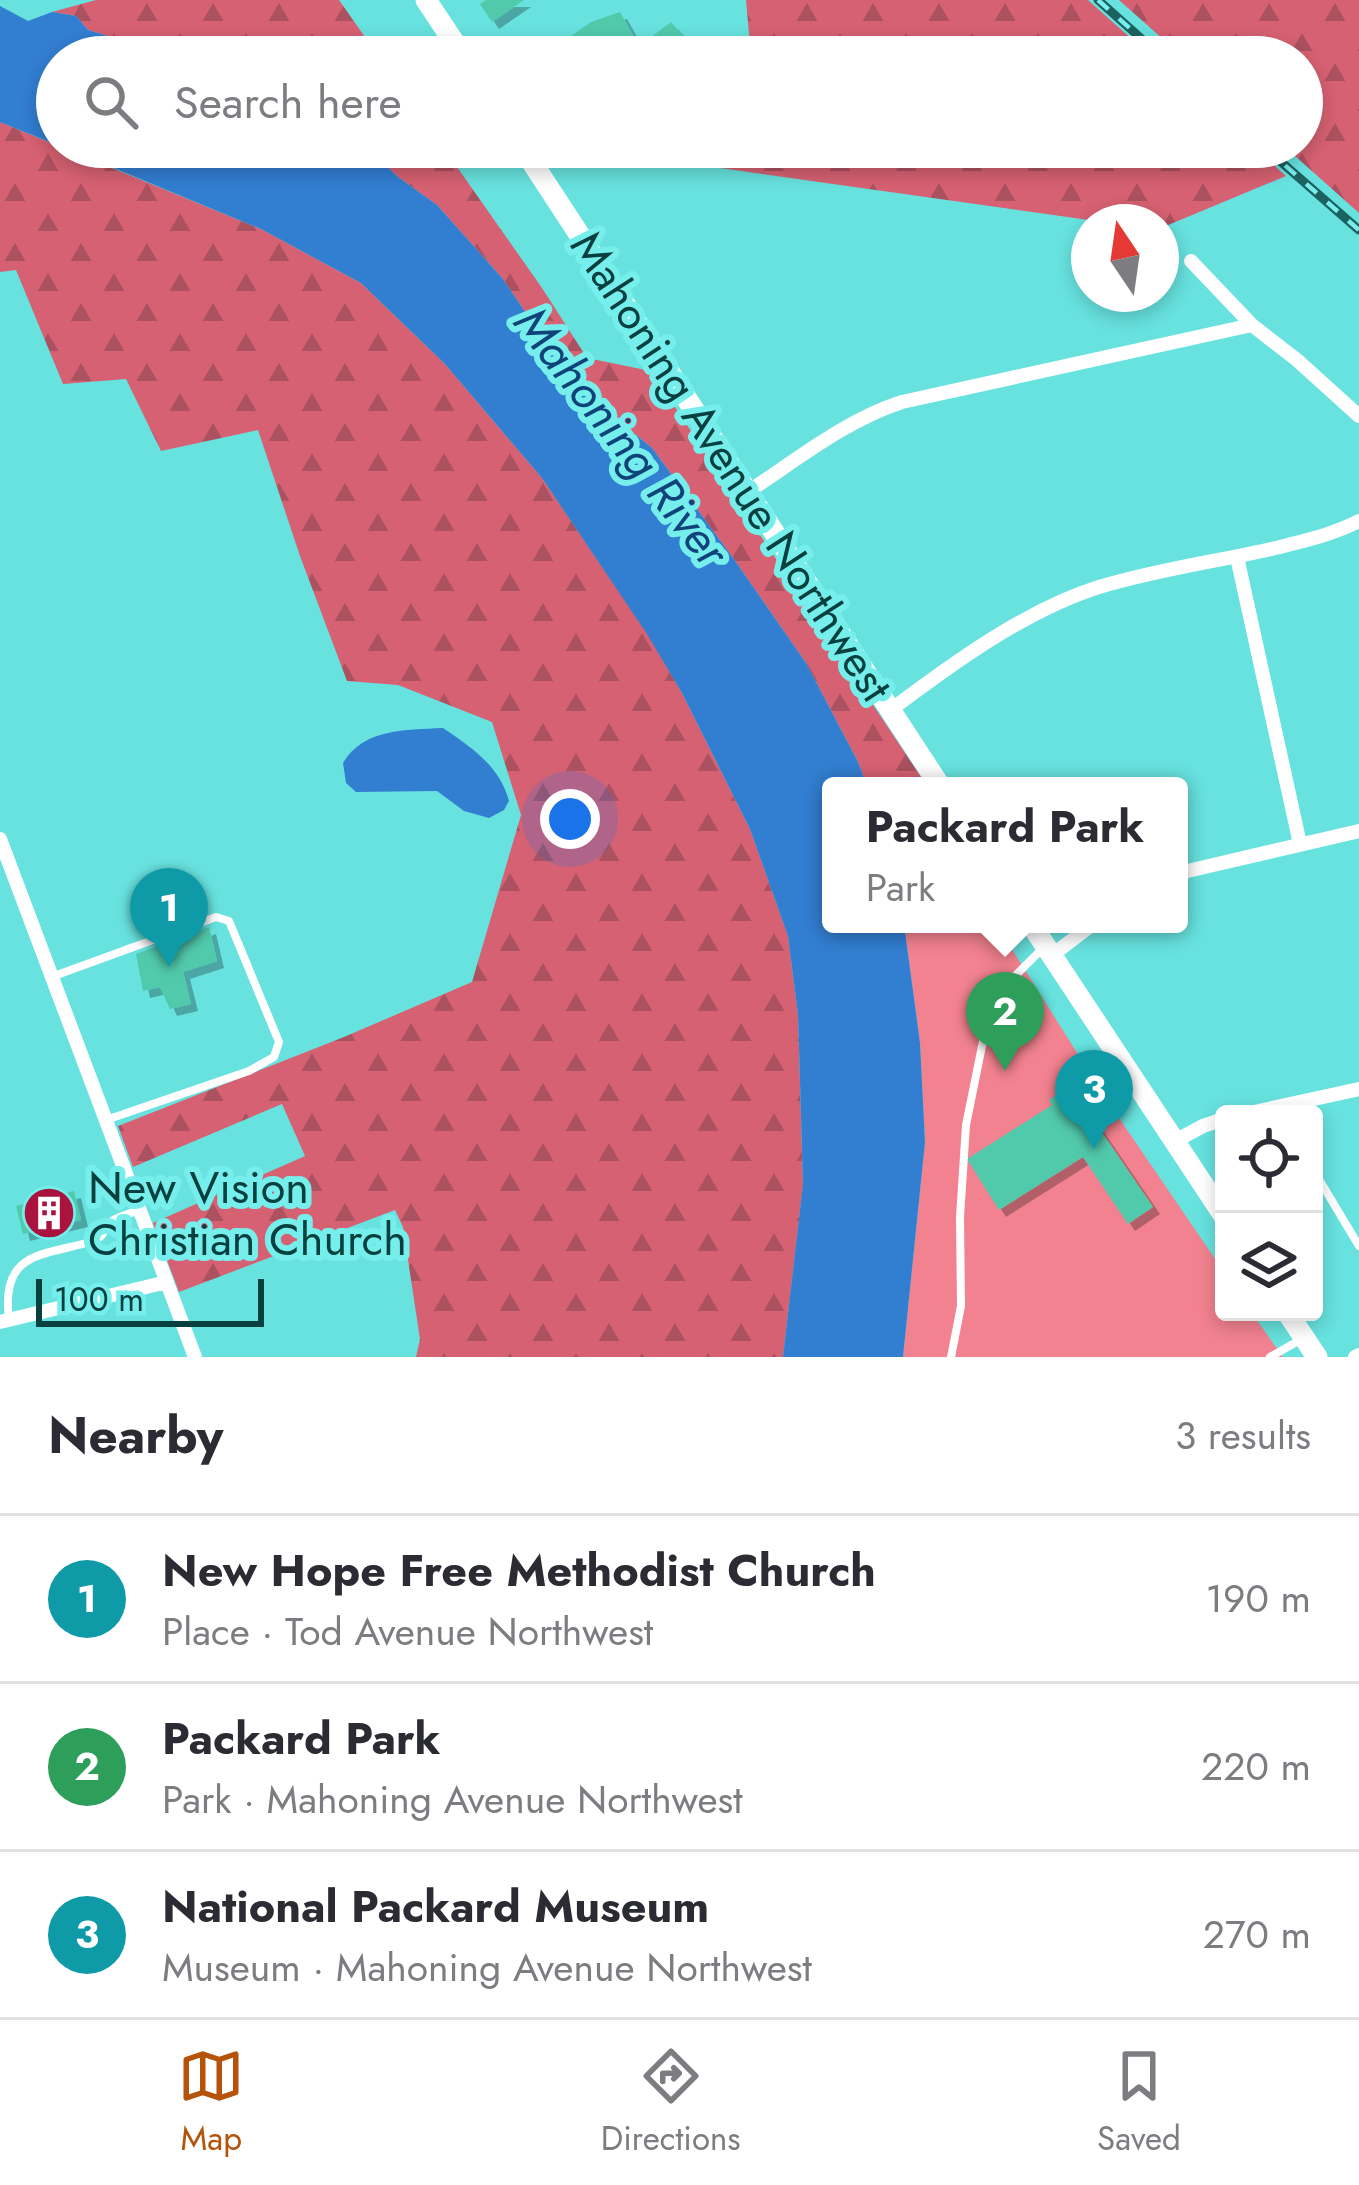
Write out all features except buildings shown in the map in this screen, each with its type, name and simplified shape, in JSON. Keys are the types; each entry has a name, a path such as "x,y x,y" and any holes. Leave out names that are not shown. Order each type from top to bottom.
{"main road":[{"path":"426,0 450,36"},
{"name":"Mahoning Avenue Northwest","path":"537,168 934,777"},
{"path":"1037,933 1222,1213"},
{"path":"1293,1321 1310,1347"}],"street":[{"path":"1191,261 1252,325 1359,416"},
{"path":"749,491 842,429 884,408 1252,325"},
{"path":"892,709 1021,622 1060,602 1148,575 1320,537 1359,521"},
{"path":"1237,557 1300,844"},
{"path":"1188,871 1359,831"},
{"path":"0,838 195,1357"},
{"path":"1048,951 1078,933"},
{"path":"1305,1105 1359,1089"},
{"path":"1175,1141 1215,1122"},
{"path":"5,1321 167,1282"}],"lane":[{"path":"52,976 216,917 229,921 279,1042 274,1057 249,1071 106,1120"},
{"path":"951,1357 961,1306 966,1125 983,1041 1010,981 1048,951"},
{"path":"1323,1187 1359,1246"},
{"path":"5,1321 5,1284 24,1260 99,1239 113,1220 140,1210"},
{"path":"1270,1357 1310,1347"}],"green space":[{"path":"96,0 339,0 364,36 108,36 88,30 76,16 52,12"},
{"path":"746,0 1088,0 1128,36 749,36"},
{"path":"1119,0 1359,0 1359,213 1309,168 1323,168 1323,36 1159,36"},
{"path":"0,122 36,137 36,168 112,168 261,229 361,283 445,364 542,478 682,693 750,829 788,936 798,1015 803,1185 783,1357 416,1357 420,1339 403,1227 395,1210 179,1292 153,1223 305,1156 282,1104 133,1167 118,1126 472,982 521,815 492,722 398,685 347,681 258,430 161,451 126,379 63,384 16,270 0,272"},
{"path":"388,168 458,168 587,358 651,371 921,777 864,777 806,663 652,448 586,394 571,367 539,332 502,278 437,205"},
{"path":"720,168 1277,168 1286,176 1179,221 1179,204 1071,204 1071,217"}],"shaded area":[{"path":"905,933 1002,933 1106,1099 1215,1259 1215,1321 1257,1321 1283,1357 903,1357 925,1142 920,1043"}],"water":[{"path":"0,6 28,21 52,12 76,16 88,30 108,36 36,36 36,137 0,122"},
{"name":"Mahoning River","path":"114,168 388,168 437,205 502,278 539,332 571,367 586,394 652,448 806,663 864,777 822,777 822,933 905,933 920,1043 925,1142 903,1357 783,1357 803,1184 798,1015 788,936 750,829 682,693 542,478 445,364 361,283 261,229"},
{"path":"443,728 491,767 509,801 504,810 489,818 464,811 437,791 356,792 346,783 343,763 362,743 387,733"}],"railway":[{"path":"1098,0 1138,36"},
{"path":"1288,168 1359,230"}],"place":[{"name":"New Hope Free Methodist Church","path":"169,967"},
{"name":"Packard Park","path":"1005,1071"},
{"name":"National Packard Museum","path":"1094,1149"},
{"name":"New Vision Christian Church","path":"49,1213"}]}
